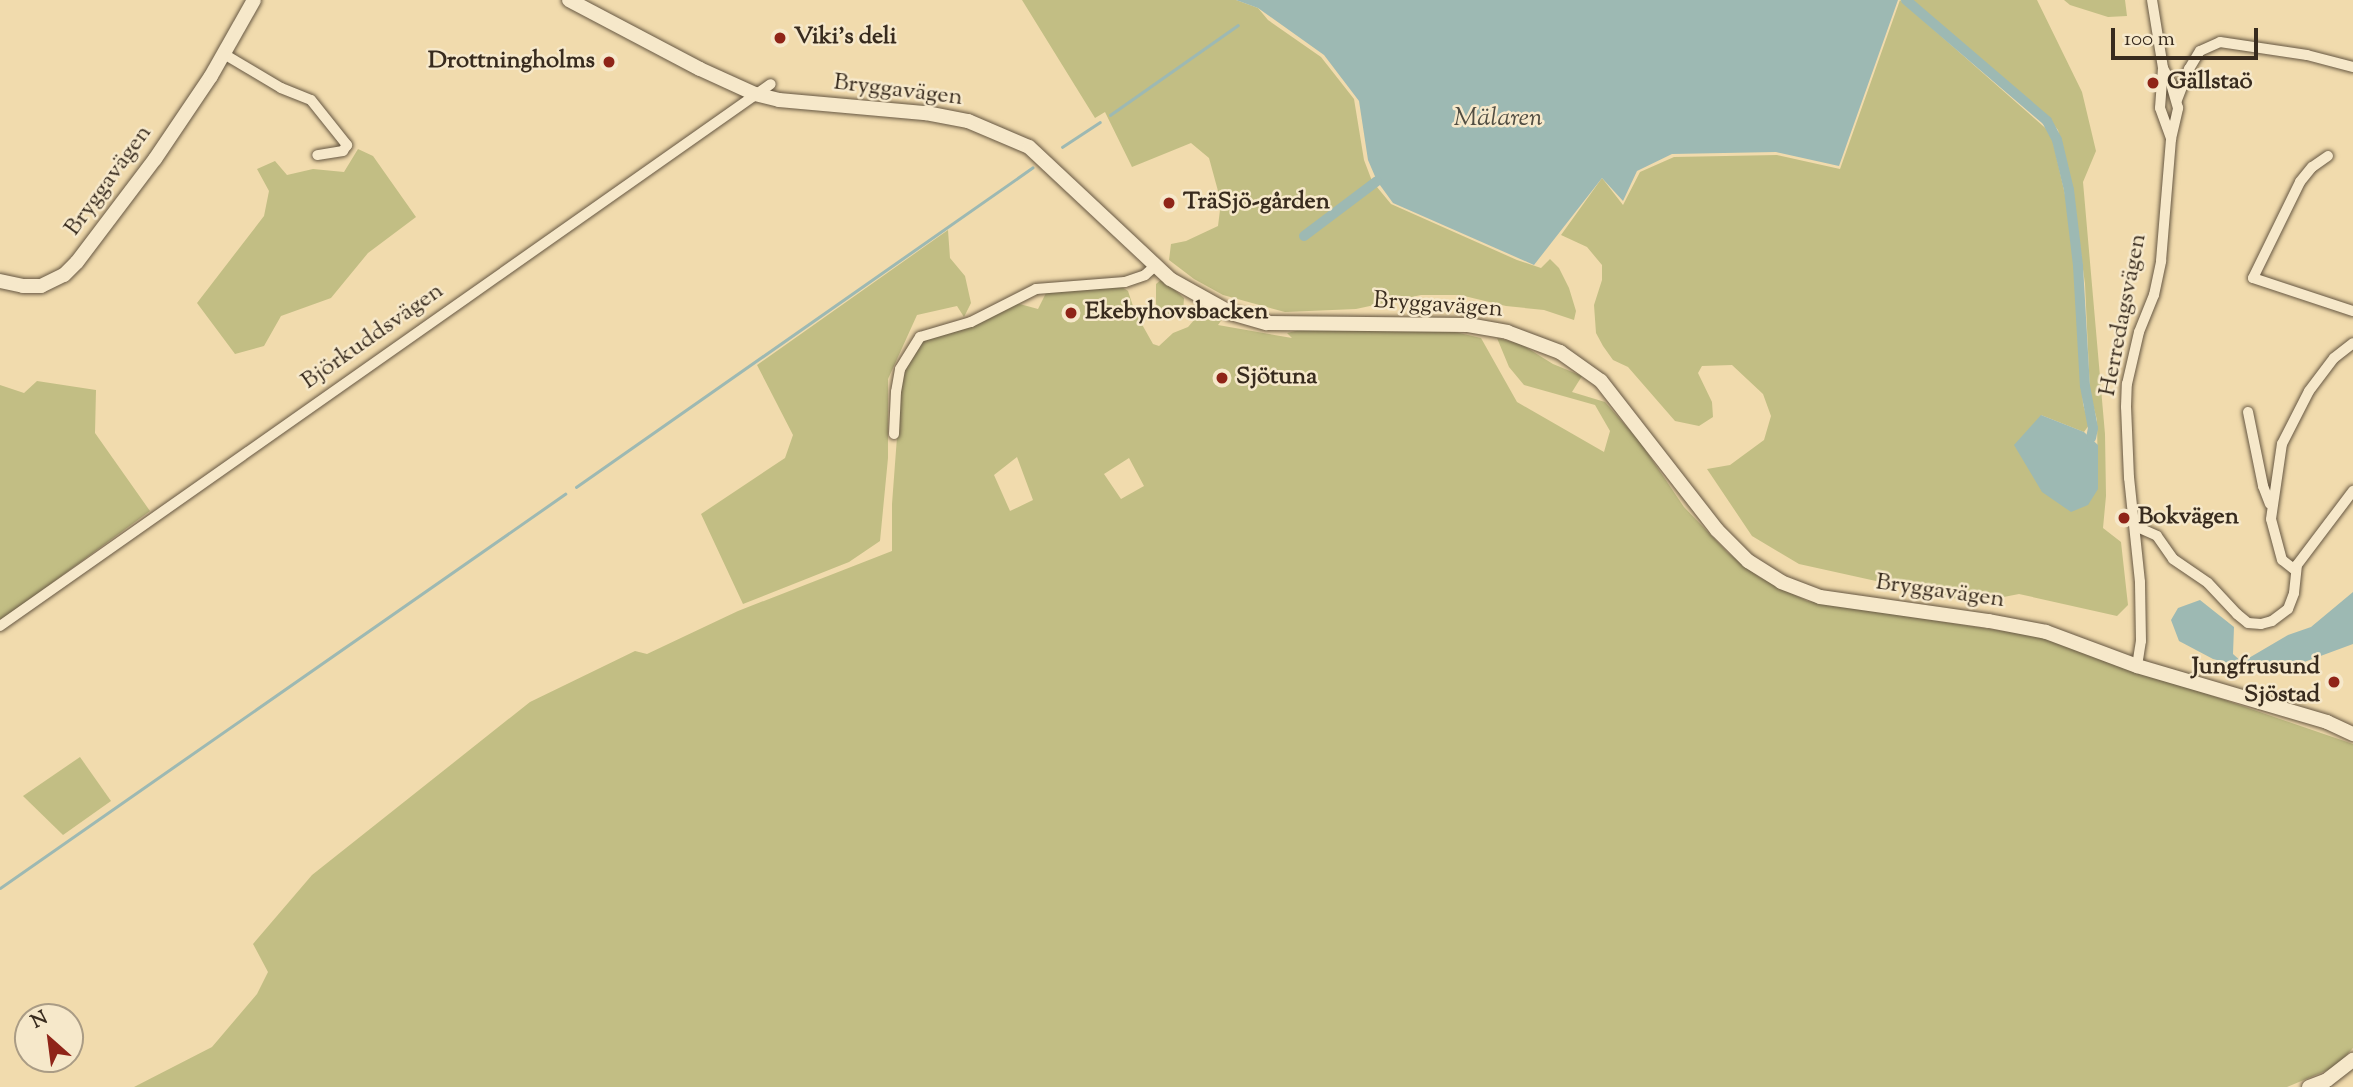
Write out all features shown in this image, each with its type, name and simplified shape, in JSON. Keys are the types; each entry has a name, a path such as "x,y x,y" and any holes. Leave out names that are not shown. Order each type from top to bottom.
{"main road":[{"name":"Bryggavägen","path":"0,281 23,286 41,286 64,275 77,262 155,159 224,54 254,0"},
{"name":"Bryggavägen","path":"569,0 700,69 755,94 793,101 926,113 968,121 1028,147 1156,265 1199,297 1231,313 1267,323 1456,325 1507,332 1560,352 1601,381 1717,530 1748,561 1781,582 1820,597 1989,621 2046,632 2137,666 2327,722 2353,734"},
{"path":"2309,1087 2327,1080 2353,1060"}],"street":[{"name":"Herredagsvägen","path":"2137,666 2140,582 2129,478 2127,384 2139,332 2154,295 2159,270 2177,100 2163,68 2151,0"},
{"path":"2177,100 2189,69 2200,51 2220,42 2307,55 2353,67"},
{"path":"224,54 281,88 311,100 347,145 343,151 317,155"},
{"name":"Herredagsvägen","path":"2163,68 2160,108 2171,139"},
{"name":"Björkuddsvägen","path":"0,626 771,84"},
{"path":"2328,156 2300,181 2253,278 2353,311"},
{"path":"894,434 895,392 900,369 920,337 971,322 1036,289 1125,282 1145,275 1156,265"},
{"path":"2295,570 2282,560 2273,532 2271,505 2282,444 2296,413 2322,373 2353,343"},
{"path":"2248,412 2263,486 2271,505"},
{"path":"2135,526 2157,537 2173,559 2208,583 2248,622 2261,624 2272,621 2288,609 2294,593 2295,570 2353,491"}],"shaded area":[{"path":"1022,0 1236,0 1258,8 1268,20 1321,57 1354,99 1364,160 1372,181 1391,204 1517,260 1541,268 1550,259 1559,268 1569,288 1576,311 1574,320 1544,310 1506,306 1460,295 1421,295 1356,309 1285,312 1223,295 1194,279 1169,260 1171,244 1186,241 1218,226 1221,202 1209,158 1191,143 1132,167 1105,112 1095,118"},
{"path":"1900,0 2051,133 2066,199 2077,282 2083,404 2089,425 2084,432 2041,415 2098,489 2097,420 2090,393 2085,284 2073,195 2058,130 2046,115 1912,0 2037,0 2082,92 2096,151 2083,182 2105,434 2106,496 2103,528 2121,542 2128,605 2117,616 2019,594 1978,602 1962,600 1799,564 1752,536 1707,469 1730,465 1764,440 1771,416 1763,394 1732,365 1702,366 1698,373 1712,402 1713,417 1699,426 1675,421 1628,367 1613,360 1603,346 1596,333 1594,305 1602,280 1602,265 1587,247 1561,235 1602,178 1623,205 1640,172 1674,157 1777,155 1840,169"},
{"path":"2064,0 2125,0 2127,16 2108,17 2070,5"},
{"path":"358,149 373,156 416,217 368,253 331,298 281,316 264,346 235,354 197,303 264,216 269,191 257,169 275,161 287,175 313,169 344,172"},
{"path":"948,230 950,258 965,276 971,303 964,317 957,306 917,315 888,379 888,458 880,541 849,562 743,604 701,514 785,458 793,435 757,365"},
{"path":"1162,279 1184,298 1183,312 1174,318 1163,317 1156,304 1156,284"},
{"path":"1122,287 1128,291 1135,312 1153,344 1159,346 1173,333 1188,327 1203,310 1223,318 1218,325 1292,338 1287,333 1300,330 1425,325 1481,338 1517,402 1604,452 1610,431 1595,405 1524,385 1509,367 1497,338 1521,344 1553,364 1582,376 1572,392 1605,402 1640,442 1684,507 1727,552 1759,577 1807,601 2042,637 2353,744 2353,1048 2335,1067 2287,1087 134,1087 212,1047 257,994 268,972 253,944 312,875 530,702 635,651 647,654 738,611 892,551 892,504 902,370 922,339 1016,303 1038,309 1046,293","holes":["1017,457 1033,500 1010,511 994,475","1129,458 1144,486 1121,499 1104,474"]},
{"path":"37,381 96,390 95,433 150,511 0,621 0,385 24,393"},
{"path":"80,757 111,801 63,835 23,796"}],"water":[{"name":"Mälaren","path":"1236,0 1898,0 1839,166 1776,152 1672,154 1637,171 1623,201 1602,178 1534,265 1393,203 1377,181 1368,160 1359,101 1324,55 1258,8"},
{"path":"2041,415 2084,432 2098,445 2098,489 2088,505 2071,512 2042,492 2014,445"},
{"path":"2353,592 2353,644 2272,674 2213,659 2179,641 2171,620 2178,608 2200,600 2234,627 2233,654 2242,662 2288,635 2311,627"}],"waterway":[{"path":"1906,0 2047,121 2057,140 2069,190 2078,266 2085,386 2093,428 2091,438"},
{"path":"1110,115 1238,25"},
{"path":"1062,147 1100,122"},
{"path":"576,487 1032,168"},
{"path":"1304,236 1377,181"},
{"path":"0,888 565,494"}],"place":[{"name":"Viki's deli","path":"780,38"},
{"name":"Drottningholms","path":"609,62"},
{"name":"Gällstaö","path":"2153,83"},
{"name":"TräSjö-gården","path":"1169,203"},
{"name":"Ekebyhovsbacken","path":"1071,313"},
{"name":"Sjötuna","path":"1222,378"},
{"name":"Bokvägen","path":"2124,518"},
{"name":"Jungfrusund Sjöstad","path":"2334,682"}]}
